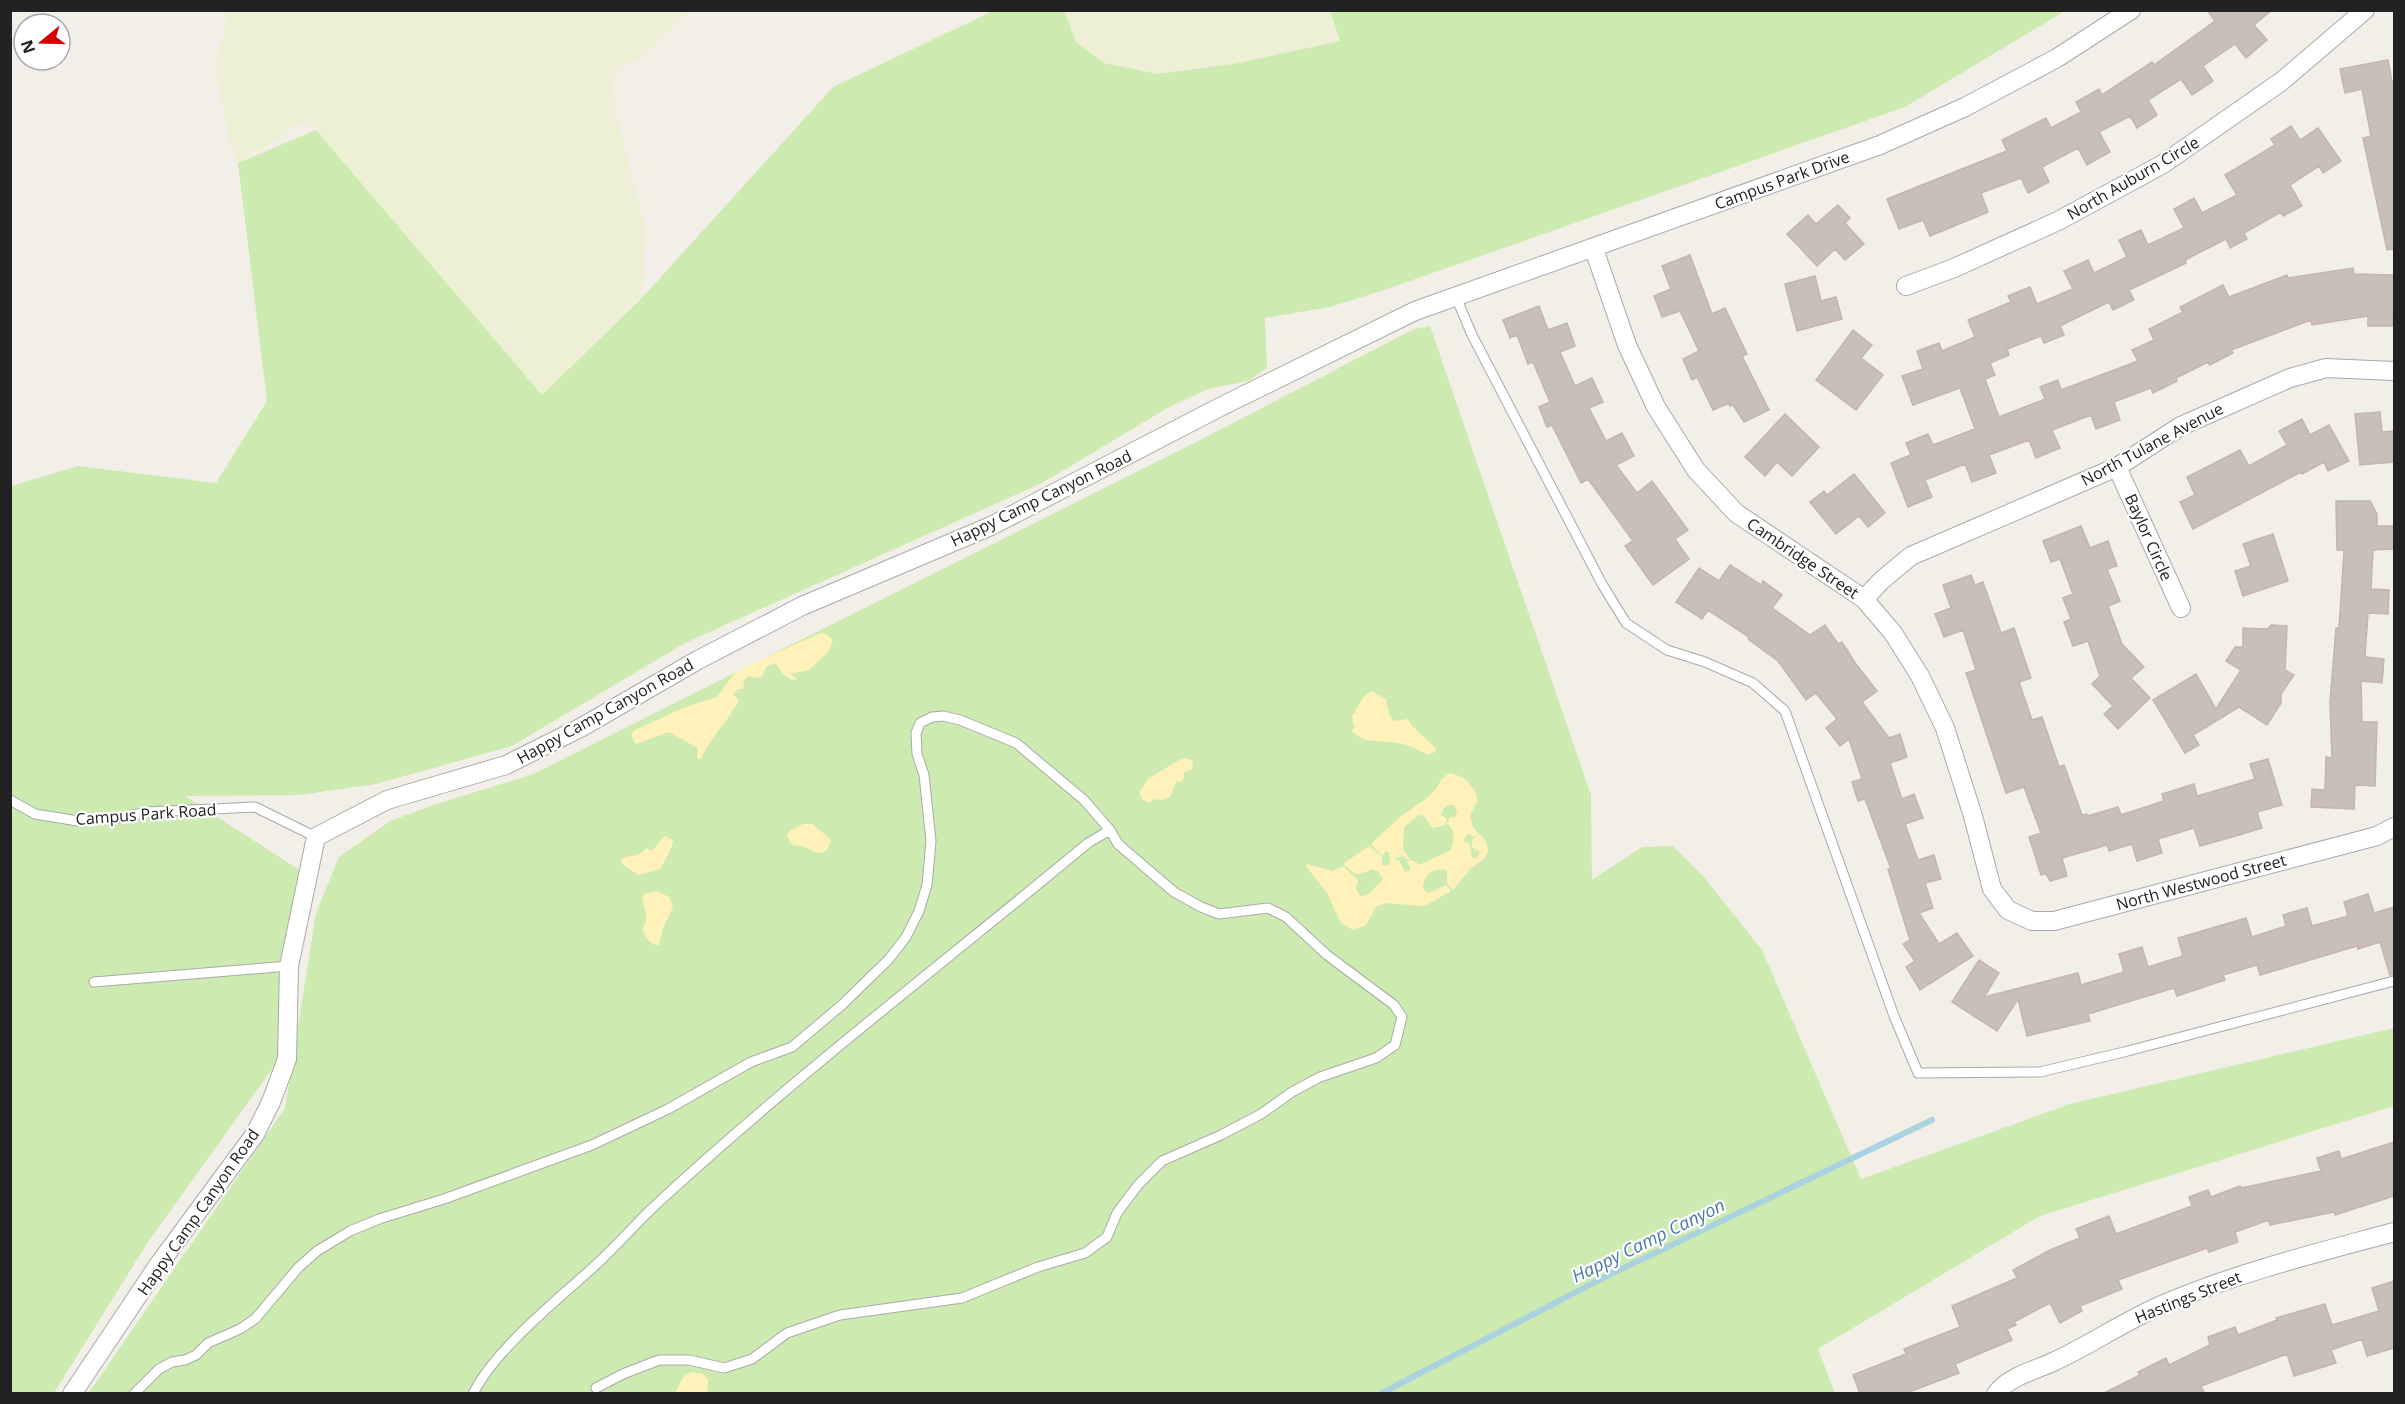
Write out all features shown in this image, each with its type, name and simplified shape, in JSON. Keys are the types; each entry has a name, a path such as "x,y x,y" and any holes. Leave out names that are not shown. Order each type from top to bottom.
{"street":[{"name":"Campus Park Drive","path":"1415,311 1880,145 1965,107 2057,58 2131,10"},
{"name":"North Auburn Circle","path":"1906,286 1954,268 2058,221 2163,164 2282,81 2365,10"},
{"name":"Cambridge Street","path":"1594,249 1627,345 1656,407 1696,470 1736,513 1864,599 1893,633 1920,676 1945,728 1973,816 1992,889 2008,910"},
{"name":"Happy Camp Canyon Road","path":"72,1394 159,1264 255,1134 271,1102 287,1059 290,966 316,837 387,800 506,765 582,728 698,660 802,606 991,526 1222,406 1415,311"},
{"name":"North Tulane Avenue","path":"1864,599 1882,580 1911,556 2117,467 2181,426 2290,378 2326,368 2394,371"},
{"name":"Baylor Circle","path":"2117,467 2181,608"},
{"name":"North Westwood Street","path":"2008,910 2032,921 2054,921 2377,836 2394,827"},
{"name":"Hastings Street","path":"1996,1394 2001,1387 2015,1379 2056,1361 2162,1304 2261,1268 2394,1232"}],"lane":[{"path":"1456,297 1472,335 1602,584 1626,623 1668,650 1705,662 1753,683 1785,711 1894,1016 1918,1073 2040,1071 2124,1052 2394,981"},
{"path":"134,1394 159,1369 172,1362 196,1355 217,1338 247,1324 271,1302 316,1251 350,1231 379,1218 444,1198 592,1145 668,1109 751,1062 792,1047 889,959 906,937 919,911 927,885 931,841 924,776 917,754 916,733 921,723 932,717 943,716 980,727 1016,743 1084,800 1110,830 1118,844 1174,892 1200,907 1219,914 1268,908 1286,917 1327,956 1394,1005 1402,1017 1395,1045 1376,1058 1320,1077 1292,1092 1261,1114 1221,1135 1162,1161 1138,1185 1118,1214 1107,1238 1085,1253 1038,1267 962,1298 840,1315 787,1333 752,1359 724,1368 689,1360 659,1360 622,1374 596,1388"},
{"name":"Campus Park Road","path":"10,800 35,814 78,822 120,818 147,812 255,807 316,837"},
{"path":"473,1394 482,1376 508,1347 602,1259 660,1200 816,1065 1088,843 1110,830"},
{"path":"94,982 290,966"}],"green space":[{"path":"228,11 689,11 645,56 618,66 614,84 615,112 646,229 641,299 542,395 306,120 238,163 229,139 215,70"},
{"path":"993,11 1064,11 1076,42 1104,63 1158,74 1238,63 1340,41 1330,11 2065,11 1905,107 1387,289 1330,307 1265,318 1267,368 1248,381 1208,389 1171,406 1042,483 685,643 512,746 376,784 299,795 185,796 301,871 280,1058 148,1242 54,1393 11,1394 11,486 78,466 216,483 267,401 238,163 316,130 542,395 641,299 833,87"},
{"path":"1064,11 1330,11 1340,41 1238,63 1158,74 1104,63 1076,43"},
{"path":"1430,326 1591,795 1592,880 1642,847 1673,846 1703,876 1762,950 1861,1179 2070,1104 2394,1028 2394,1106 2040,1216 1818,1349 1835,1393 88,1394 285,1108 316,913 339,857 390,821 439,803 531,775 1202,439 1414,329"}],"sand":[{"path":"821,633 828,635 833,641 828,652 809,670 790,674 798,679 792,680 783,674 775,663 766,667 763,676 757,678 748,676 744,681 743,689 738,689 733,694 739,701 701,759 697,759 698,748 669,732 636,744 631,735 635,730 683,708 717,697 734,674"},
{"path":"1372,691 1386,699 1393,721 1408,719 1412,726 1436,748 1435,752 1428,755 1401,744 1363,739 1352,731 1354,728 1352,716 1364,696"},
{"path":"1183,758 1192,760 1193,766 1191,770 1184,772 1182,781 1176,782 1170,797 1155,799 1149,803 1142,799 1139,792 1149,778"},
{"path":"1450,773 1456,775 1465,779 1474,790 1478,800 1470,815 1473,827 1479,834 1473,837 1470,834 1466,835 1464,841 1470,844 1472,858 1477,858 1480,852 1473,848 1471,843 1480,834 1487,844 1488,852 1485,858 1471,868 1453,890 1447,883 1447,870 1442,869 1430,873 1424,880 1423,889 1429,893 1446,885 1451,891 1425,906 1385,903 1376,907 1366,925 1353,930 1341,923 1327,893 1306,866 1307,864 1332,871 1343,866 1358,880 1356,889 1361,897 1371,892 1383,879 1378,871 1372,869 1357,874 1343,864 1369,846 1382,857 1382,864 1386,866 1390,863 1389,853 1386,851 1382,856 1371,844 1401,816 1426,799 1436,789 1442,778","holes":["1448,805 1454,805 1457,812 1455,818 1450,817 1447,824 1453,832 1451,850 1419,865 1412,860 1407,861 1411,870 1405,872 1399,860 1394,859 1403,856 1410,859 1403,850 1404,827 1419,815 1424,816 1433,828 1445,825 1447,819 1441,815 1443,809"]},
{"path":"803,824 813,824 831,840 825,851 818,853 791,844 787,835 789,831"},
{"path":"664,836 673,840 660,869 638,875 622,864 621,860 624,857 638,855 647,848 652,851"},
{"path":"657,891 669,897 673,907 663,928 659,945 651,942 642,930 646,918 642,897 644,894"},
{"path":"692,1372 703,1374 708,1380 707,1393 675,1393 684,1376"}],"building":[{"path":"2207,10 2272,10 2254,25 2267,40 2246,58 2235,44 2203,66 2213,81 2192,95 2181,79 2148,100 2157,115 2137,128 2130,116 2099,132 2110,152 2087,165 2078,148 2042,167 2049,182 2028,193 2021,178 1981,193 1988,212 1930,236 1923,220 1899,229 1887,199 2007,151 2002,140 2046,118 2051,128 2081,112 2076,102 2099,89 2102,95 2152,62 2154,65 2215,21"},
{"path":"2388,60 2392,82 2394,81 2394,249 2387,250 2363,138 2371,136 2362,89 2345,93 2340,69"},
{"path":"2291,126 2300,140 2318,128 2341,161 2323,173 2319,166 2290,185 2302,206 2283,216 2281,212 2244,233 2247,239 2230,248 2226,239 2185,260 2186,263 2129,290 2134,300 2113,310 2109,302 2060,326 2064,335 2044,343 2041,336 2007,349 2009,355 1990,363 1995,375 1985,379 1999,417 2045,399 2040,387 2058,380 2061,390 2138,361 2132,350 2154,340 2149,329 2183,312 2180,307 2223,285 2229,297 2287,275 2288,278 2353,268 2354,274 2394,275 2393,326 2368,326 2368,316 2312,325 2311,320 2231,350 2233,353 2176,378 2177,381 2153,393 2151,388 2114,402 2120,420 2096,429 2091,415 2052,430 2060,448 2036,458 2029,440 1989,455 1996,473 1972,482 1965,464 1925,480 1932,497 1908,507 1891,463 1911,455 1906,443 1928,434 1933,445 1975,429 1960,388 1913,405 1902,376 1923,369 1917,351 1939,343 1942,351 1975,337 1968,320 2011,302 2008,296 2030,287 2037,304 2073,289 2064,271 2088,260 2094,273 2127,257 2119,240 2141,230 2148,245 2184,228 2174,209 2194,198 2202,213 2237,195 2225,175 2275,145 2271,139"},
{"path":"1838,205 1850,218 1845,223 1864,244 1845,260 1835,249 1817,266 1787,234 1808,215 1816,224"},
{"path":"1690,255 1712,314 1725,308 1747,354 1742,356 1769,410 1744,422 1733,405 1730,406 1729,403 1713,410 1697,377 1692,380 1683,359 1699,351 1680,311 1662,317 1654,296 1671,289 1662,266"},
{"path":"1815,276 1821,301 1836,297 1842,319 1797,331 1785,284"},
{"path":"1539,306 1548,330 1567,323 1575,346 1560,352 1575,386 1592,378 1603,402 1589,408 1606,441 1622,433 1634,456 1616,465 1637,493 1652,481 1688,530 1675,539 1689,559 1653,585 1625,546 1633,541 1588,479 1581,483 1552,425 1547,427 1539,407 1550,402 1533,362 1528,364 1517,335 1510,338 1503,320"},
{"path":"1853,330 1872,345 1861,358 1883,375 1856,410 1816,380"},
{"path":"2380,412 2382,432 2394,431 2394,462 2360,465 2355,414"},
{"path":"1785,414 1819,447 1792,476 1777,462 1765,476 1745,457"},
{"path":"2302,419 2310,435 2329,425 2349,461 2328,471 2324,462 2302,474 2301,472 2193,529 2180,502 2195,495 2187,477 2240,450 2249,466 2287,445 2279,431"},
{"path":"1854,474 1885,513 1868,527 1859,516 1836,534 1810,502 1824,491 1827,495"},
{"path":"2336,501 2370,501 2377,514 2377,526 2394,526 2394,549 2373,550 2371,589 2389,590 2388,614 2368,613 2365,657 2384,659 2382,683 2361,681 2362,722 2377,722 2375,786 2355,785 2354,809 2311,807 2312,789 2325,790 2326,757 2332,758 2330,702 2336,628 2339,628 2344,550 2337,550"},
{"path":"2081,526 2090,548 2108,541 2117,566 2107,569 2120,601 2108,606 2122,644 2144,667 2131,678 2150,698 2118,729 2104,714 2113,706 2092,684 2100,676 2088,641 2073,646 2064,622 2071,619 2063,598 2073,594 2060,559 2051,562 2043,541"},
{"path":"2273,534 2288,581 2243,596 2235,571 2251,566 2243,544"},
{"path":"1730,565 1761,585 1763,581 1782,595 1772,608 1810,635 1825,625 1838,644 1842,642 1877,691 1862,702 1889,738 1900,734 1907,757 1890,763 1902,799 1914,794 1923,818 1905,824 1918,860 1934,855 1941,879 1925,883 1933,908 1919,913 1939,944 1957,933 1973,956 1920,990 1906,967 1915,961 1903,944 1910,940 1888,869 1891,869 1865,799 1858,801 1852,782 1862,779 1849,739 1840,746 1826,728 1837,719 1816,693 1806,700 1778,661 1748,639 1749,637 1708,610 1702,619 1676,602 1699,568 1719,581"},
{"path":"1971,575 1975,585 1983,582 2001,633 2014,628 2031,678 2019,682 2032,720 2042,717 2059,767 2064,765 2082,815 2087,814 2088,816 2118,807 2121,815 2164,801 2162,794 2194,784 2197,796 2255,779 2250,764 2268,759 2282,805 2257,812 2262,828 2239,835 2200,846 2194,828 2158,839 2162,853 2137,861 2132,844 2109,851 2107,845 2062,858 2067,876 2050,881 2046,874 2041,875 2029,837 2041,833 2024,787 2006,793 1966,673 1976,670 1963,630 1944,637 1935,614 1951,608 1943,585"},
{"path":"2271,625 2287,626 2285,670 2294,675 2281,694 2281,703 2267,725 2239,707 2193,735 2199,745 2185,753 2153,700 2196,674 2216,709 2241,670 2226,661 2235,647 2243,647 2243,628 2268,629"},
{"path":"2368,894 2374,913 2394,907 2394,974 2390,975 2380,942 2358,949 2357,946 2260,975 2257,965 2223,975 2225,980 2177,996 2174,988 2088,1014 2090,1021 2027,1036 2018,999 1997,1031 1952,1002 1979,960 1999,973 1984,997 2078,973 2081,985 2124,972 2119,954 2142,947 2148,967 2183,956 2178,938 2246,918 2252,937 2286,926 2283,915 2307,908 2312,926 2348,916 2344,902"},
{"path":"2394,1142 2394,1196 2335,1215 2334,1212 2270,1225 2269,1220 2235,1232 2238,1242 2209,1252 2207,1248 2118,1280 2122,1289 2080,1306 2082,1311 2060,1323 2050,1303 2014,1322 2016,1325 2007,1329 2012,1340 1955,1364 1959,1373 1904,1394 1860,1394 1853,1375 1906,1354 1904,1349 1960,1327 1952,1306 2017,1278 2013,1270 2050,1250 2080,1238 2076,1229 2109,1216 2116,1234 2192,1206 2189,1197 2208,1190 2211,1197 2240,1186 2241,1188 2321,1171 2317,1158 2339,1151 2341,1159"},
{"path":"2394,1281 2394,1348 2367,1356 2362,1339 2331,1350 2336,1363 2294,1376 2287,1354 2201,1386 2205,1394 2102,1394 2140,1375 2138,1372 2166,1358 2169,1365 2210,1345 2208,1337 2235,1327 2238,1335 2277,1320 2276,1318 2325,1304 2332,1325 2379,1311 2372,1288"}],"waterway":[{"name":"Happy Camp Canyon","path":"1380,1394 1605,1277 1932,1120"}]}
